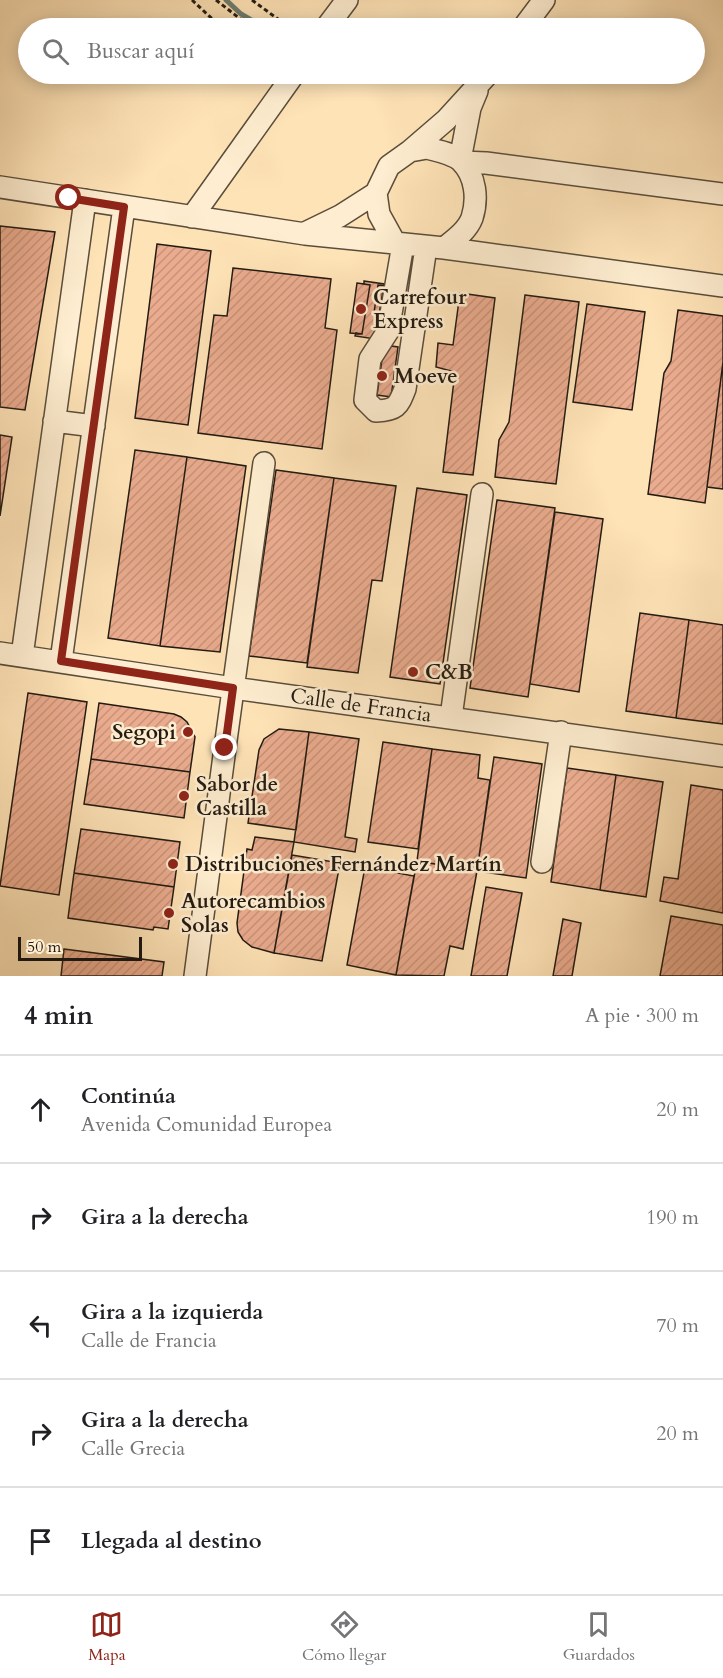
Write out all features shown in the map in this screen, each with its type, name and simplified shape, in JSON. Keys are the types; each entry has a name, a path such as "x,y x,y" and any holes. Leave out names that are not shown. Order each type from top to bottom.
{"street":[{"path":"328,0 328,18"},
{"path":"333,18 347,0"},
{"path":"530,18 544,0"},
{"path":"192,217 287,84"},
{"path":"435,247 413,335 405,389 399,405 389,410 376,411 365,400 370,359 388,331 399,244 379,214 376,194 389,165 410,151 446,120 479,84"},
{"path":"461,161 470,108 482,84"},
{"path":"410,151 427,148 448,153 461,161 472,178 476,194 472,219 460,235 435,247"},
{"path":"461,161 723,194"},
{"path":"0,187 305,234 435,247 723,286"},
{"path":"305,234 376,194"},
{"path":"22,656 85,200"},
{"path":"61,661 124,207"},
{"path":"388,331 413,335"},
{"path":"53,428 93,433"},
{"path":"195,976 264,463"},
{"path":"451,717 482,494"},
{"name":"Calle de Francia","path":"0,653 723,756"},
{"path":"542,862 561,732"}],"path":[{"path":"192,0 211,18"},
{"path":"216,0 239,18"},
{"path":"252,0 276,18"}],"building":[{"path":"0,226 55,232 25,410 0,407"},
{"path":"157,244 211,251 188,425 135,418"},
{"path":"233,268 331,279 325,328 337,330 322,449 198,433 214,315 227,316"},
{"path":"364,281 384,284 375,339 355,336 356,333 362,334 370,285 364,284"},
{"path":"357,283 370,285 362,334 350,333"},
{"path":"378,285 404,289 400,316 374,313"},
{"path":"460,293 495,298 473,475 443,472 455,372 436,367 438,343 453,345"},
{"path":"525,295 579,302 556,484 495,477 499,440 509,422"},
{"path":"587,304 645,312 632,410 573,402"},
{"path":"678,310 723,316 723,362 705,503 648,494 664,373 671,361"},
{"path":"384,345 398,347 391,397 377,395"},
{"path":"723,362 723,489 707,487"},
{"path":"0,435 12,437 0,516"},
{"path":"135,450 187,457 160,646 108,638"},
{"path":"187,457 246,466 220,652 160,646"},
{"path":"276,470 334,478 307,663 249,656"},
{"path":"334,478 396,486 382,581 372,580 358,673 307,667"},
{"path":"417,488 467,495 440,684 390,677"},
{"path":"497,500 555,508 528,697 470,688"},
{"path":"555,512 603,519 579,692 530,684"},
{"path":"640,613 689,620 676,718 626,711"},
{"path":"689,620 723,625 723,724 676,718"},
{"path":"28,693 87,702 59,895 0,886"},
{"path":"99,703 181,717 187,722 195,737 190,772 91,759"},
{"path":"279,729 309,732 296,830 248,823 259,750 264,739"},
{"path":"309,732 359,739 345,837 357,839 355,852 294,842"},
{"path":"383,742 432,749 418,849 368,842"},
{"path":"432,749 480,755 478,778 490,780 477,871 417,861"},
{"path":"494,757 542,764 526,878 477,871"},
{"path":"91,759 190,772 184,818 84,804"},
{"path":"567,768 616,775 600,890 551,882"},
{"path":"616,775 663,782 646,897 600,890"},
{"path":"691,785 723,790 723,913 660,901 664,877 678,879"},
{"path":"81,829 180,842 174,887 74,873"},
{"path":"255,837 294,842 274,953 252,947 243,940 238,932 237,923 247,849 252,850"},
{"path":"292,855 340,863 322,961 274,953"},
{"path":"417,861 477,871 463,949 450,946 444,976 396,975"},
{"path":"365,867 414,876 396,975 347,965"},
{"path":"74,873 174,887 168,929 154,927 153,930 68,918"},
{"path":"486,887 522,893 507,976 471,976"},
{"path":"671,916 723,925 723,976 660,976"},
{"path":"563,919 581,923 572,976 553,976"},
{"path":"64,949 164,962 162,976 61,976"}],"waterway":[{"path":"226,0 248,18"}],"place":[{"name":"Carrefour Express","path":"361,309"},
{"name":"Moeve","path":"382,376"},
{"name":"C&B","path":"413,672"},
{"name":"Segopi","path":"188,732"},
{"name":"Sabor de Castilla","path":"184,796"},
{"name":"Distribuciones Fernández Martín","path":"173,864"},
{"name":"Autorecambios Solas","path":"169,913"}],"route":[{"path":"69,198 124,207 61,661 233,688 225,748"}]}
